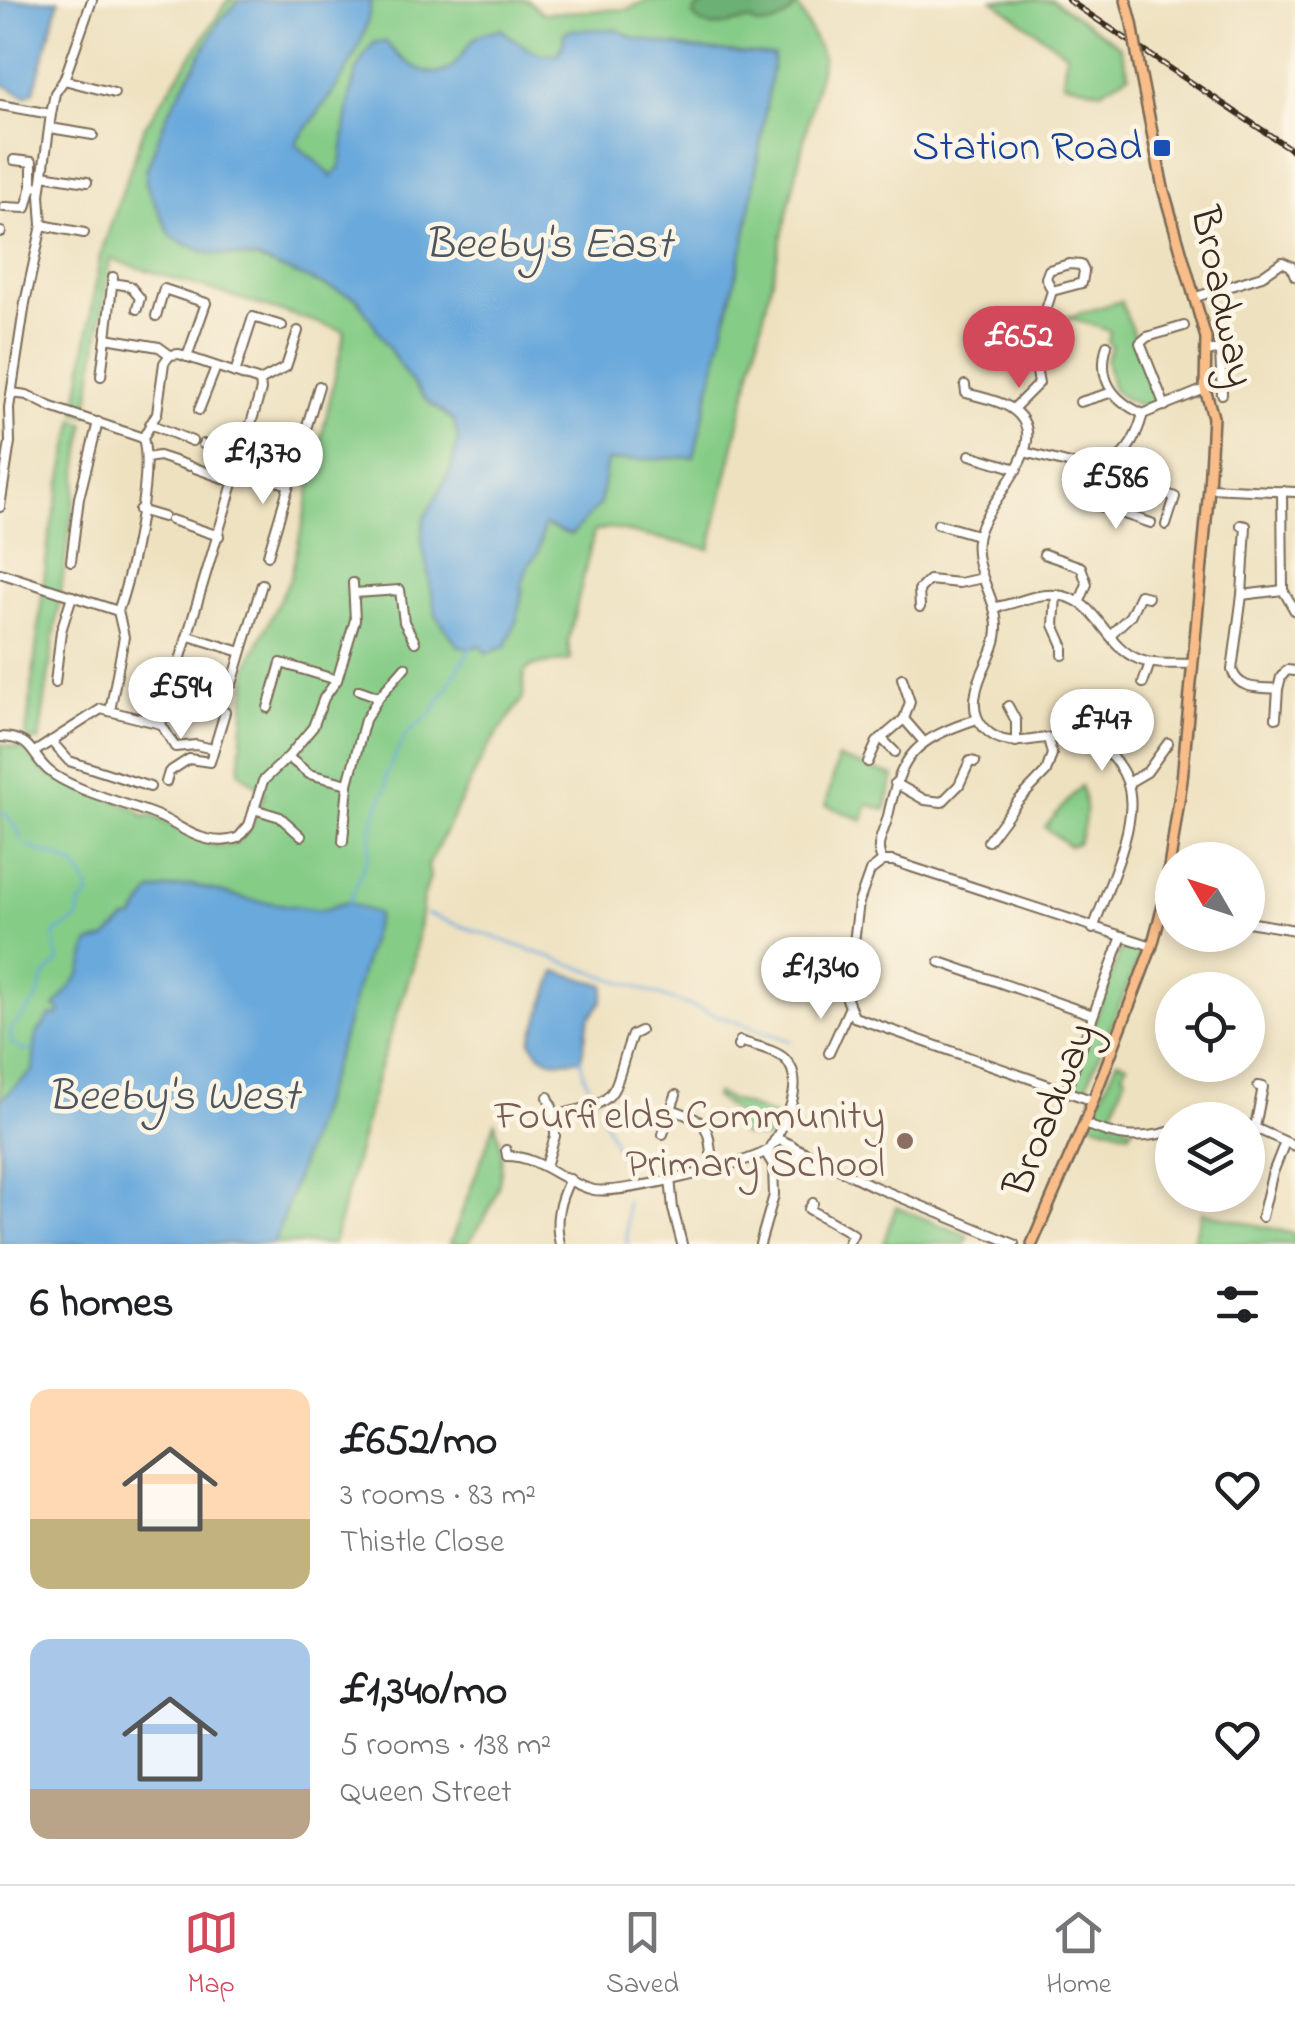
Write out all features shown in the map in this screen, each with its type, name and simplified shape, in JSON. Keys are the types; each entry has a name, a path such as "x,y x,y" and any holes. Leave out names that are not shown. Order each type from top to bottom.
{"main road":[{"name":"Broadway","path":"1126,0 1163,188 1196,297 1206,352 1205,389 1213,417 1210,488 1175,842"},
{"name":"Broadway","path":"1032,1244 1084,1124 1155,938"}],"street":[{"path":"4,207 26,208 43,176 55,93 64,80 92,0"},
{"path":"64,80 114,93"},
{"path":"0,105 51,114"},
{"path":"50,128 92,135"},
{"path":"0,507 24,303 36,265 42,225 32,162 14,160"},
{"path":"43,176 87,182"},
{"path":"42,225 84,233"},
{"path":"1196,297 1262,276 1282,262 1290,266 1295,276"},
{"path":"1012,409 1039,383 1033,351 1052,290 1046,278 1049,270 1080,265 1084,271 1082,283 1052,290"},
{"path":"101,376 112,280 130,286 140,298 138,309"},
{"path":"156,316 164,289 210,304 187,357"},
{"path":"242,314 282,326"},
{"path":"236,373 253,317"},
{"path":"1164,406 1140,343 1147,337 1184,326"},
{"path":"106,338 148,344 170,355 260,381 286,367 298,331"},
{"path":"1107,345 1102,364 1110,392 1143,414"},
{"path":"1206,352 1219,346 1224,368 1222,394"},
{"path":"110,711 123,644 118,611 132,561 147,458 142,438 157,413 164,363 170,355"},
{"path":"199,410 216,367"},
{"path":"161,724 219,536 261,390 260,381"},
{"path":"268,556 319,386"},
{"path":"964,386 966,392 1012,409 1027,428 1024,452 977,535 978,563 994,607 997,636 976,692 977,719 992,736 1016,742 1073,738 1099,746 1115,761 1128,783 1130,816 1092,929"},
{"path":"1143,414 1205,389"},
{"path":"12,392 142,438"},
{"path":"1080,402 1110,392"},
{"path":"1024,452 1098,472 1119,461 1133,445 1143,414"},
{"path":"71,561 82,483 98,422"},
{"path":"150,424 192,441"},
{"path":"203,444 242,456"},
{"path":"970,454 1016,469"},
{"path":"147,458 160,456 234,482"},
{"path":"1119,461 1140,485 1176,497 1166,524"},
{"path":"238,469 289,486"},
{"path":"1127,516 1140,485"},
{"path":"1210,488 1295,492"},
{"path":"1282,491 1283,590 1295,612"},
{"path":"1094,504 1151,524"},
{"path":"139,510 219,536"},
{"path":"938,524 977,535"},
{"path":"1246,526 1232,670 1235,680 1244,686 1278,689"},
{"path":"1282,536 1295,536"},
{"path":"1042,554 1080,568 1087,584 1080,601"},
{"path":"0,573 118,611"},
{"path":"920,608 919,590 929,580 960,583 983,578"},
{"path":"232,684 262,584"},
{"path":"0,738 13,738 36,752 48,770 65,780 214,841 238,838 249,825 263,780 313,727 336,680 354,620 354,588 400,590 404,622 415,642"},
{"path":"1242,594 1283,590"},
{"path":"994,607 1056,594 1080,601 1130,655 1150,663 1192,664"},
{"path":"1056,594 1054,625 1063,645 1063,656"},
{"path":"1111,634 1126,622 1140,595 1148,598"},
{"path":"55,683 61,631 72,596"},
{"path":"189,636 241,652"},
{"path":"268,708 281,663 336,680"},
{"path":"1143,684 1150,663"},
{"path":"343,841 348,784 365,720 405,667"},
{"path":"1276,718 1280,677 1288,670 1295,671"},
{"path":"868,762 881,738 904,719 910,702 902,678"},
{"path":"359,690 379,697"},
{"path":"1080,703 1077,706 1111,728 1099,746"},
{"path":"1011,708 1016,721 1016,742"},
{"path":"36,752 94,712 110,711 161,724 175,747 196,745 214,749"},
{"path":"166,782 169,772 190,759 210,762 225,712"},
{"path":"904,719 924,741"},
{"path":"882,861 877,849 895,783 924,741 977,719"},
{"path":"881,738 895,752"},
{"path":"988,841 1018,800 1046,772 1052,754 1048,738"},
{"path":"52,740 69,761 150,787"},
{"path":"1128,783 1139,779 1163,754 1168,743"},
{"path":"288,757 309,774 348,784"},
{"path":"895,783 924,800 942,802 959,784 970,761"},
{"path":"254,809 280,817 301,836"},
{"path":"829,1054 848,1010 859,902 870,872 882,861 893,861 1152,946"},
{"path":"1265,925 1295,930"},
{"path":"1066,1091 1122,936"},
{"path":"940,962 1093,1015"},
{"path":"848,1010 862,1021 1091,1100"},
{"path":"555,1115 588,1109 610,1098 621,1079 633,1032"},
{"path":"738,1046 740,1041 780,1055 788,1062 793,1080 793,1095 771,1147 774,1193"},
{"path":"1258,1086 1262,1088 1258,1102"},
{"path":"663,1134 676,1094"},
{"path":"546,1166 555,1136 555,1115 548,1098"},
{"path":"669,1114 700,1120 708,1129 713,1168"},
{"path":"760,1244 774,1193 797,1154 784,1121"},
{"path":"1084,1124 1119,1138 1155,1135"},
{"path":"1265,1133 1295,1146"},
{"path":"1266,1211 1284,1142"},
{"path":"506,1150 507,1156 546,1166 591,1190 614,1192 747,1160 771,1147 791,1144 822,1163 1014,1244"},
{"path":"747,1160 791,1166 822,1163"},
{"path":"670,1178 682,1244"},
{"path":"560,1244 556,1228 558,1207 570,1179"},
{"path":"812,1204 809,1209 852,1234 848,1244"}],"green space":[{"path":"228,0 527,0 543,13 627,9 649,0 795,0 823,57 710,549 608,528 594,532 568,642 571,660 531,666 524,673 523,698 487,749 428,866 430,877 414,963 380,1067 333,1244 0,1244 0,744 30,751 43,771 219,846 232,845 244,836 265,792 239,772 248,665 291,576 345,331 110,259 87,415 76,412 100,256 145,126"},
{"path":"714,0 791,0 795,8 770,25 748,21 711,26 699,22 693,16 696,9"},
{"path":"993,0 1052,0 1120,46 1129,74 1101,91 1063,82 1066,53"},
{"path":"1121,301 1160,405 1135,404 1113,390 1106,360 1112,345 1108,343 1110,331 1068,317"},
{"path":"75,419 85,424 39,741 31,741 26,736 49,537"},
{"path":"838,758 894,776 885,810 868,804 863,820 826,805"},
{"path":"1081,786 1084,822 1077,843 1069,846 1045,827"},
{"path":"1127,945 1139,950 1138,960 1086,1087 1080,1090 1074,1079 1120,951"},
{"path":"1118,1060 1127,1064 1123,1073 1126,1076 1110,1118 1133,1128 1129,1133 1094,1123 1091,1117"},
{"path":"716,1094 779,1118 768,1139 741,1135 734,1111 714,1097"},
{"path":"495,1123 501,1172 493,1202 467,1244 450,1244"},
{"path":"896,1207 968,1236 965,1244 883,1244"},
{"path":"1202,1212 1295,1234 1295,1244 1192,1244"}],"water":[{"path":"0,0 59,0 34,91 26,96 0,83"},
{"name":"Beeby's East","path":"240,0 371,0 368,20 353,58 296,143 331,177 340,168 349,101 358,69 375,42 386,42 417,68 436,73 453,66 475,38 501,29 527,48 549,55 557,55 564,33 571,30 616,29 634,38 692,49 774,56 747,229 694,457 607,461 600,504 571,535 544,525 538,553 528,566 521,587 517,619 506,647 486,653 480,645 470,649 458,646 436,615 422,541 424,519 451,469 458,439 454,421 428,402 405,374 357,298 257,259 208,253 183,243 171,236 146,184 146,171 167,115 219,22"},
{"name":"Beeby's West","path":"192,885 251,900 322,910 347,902 378,914 342,1040 274,1244 0,1244 0,1100 33,1071 36,1035 51,1015 58,1016 61,1010 55,1007 81,973 89,943 105,939 127,919 133,919 152,891"},
{"path":"556,971 605,985 602,1001 589,1019 581,1059 546,1058 531,1041"}],"waterway":[{"path":"349,903 368,856 374,817 387,786 386,775 406,734 432,713 472,646"},
{"path":"0,812 14,824 21,842"},
{"path":"27,846 74,866 89,895 80,905 78,919 55,933 59,961 44,977 37,1000 10,1030 12,1044 24,1051 34,1050"},
{"path":"427,914 791,1041"},
{"path":"580,1058 595,1099"},
{"path":"601,1113 622,1161 626,1181"},
{"path":"626,1201 627,1244"}],"railway":[{"path":"1068,0 1295,152"}],"place":[{"name":"Station Road","path":"1162,148"},
{"name":"Fourfields Community Primary School","path":"905,1141"}]}
